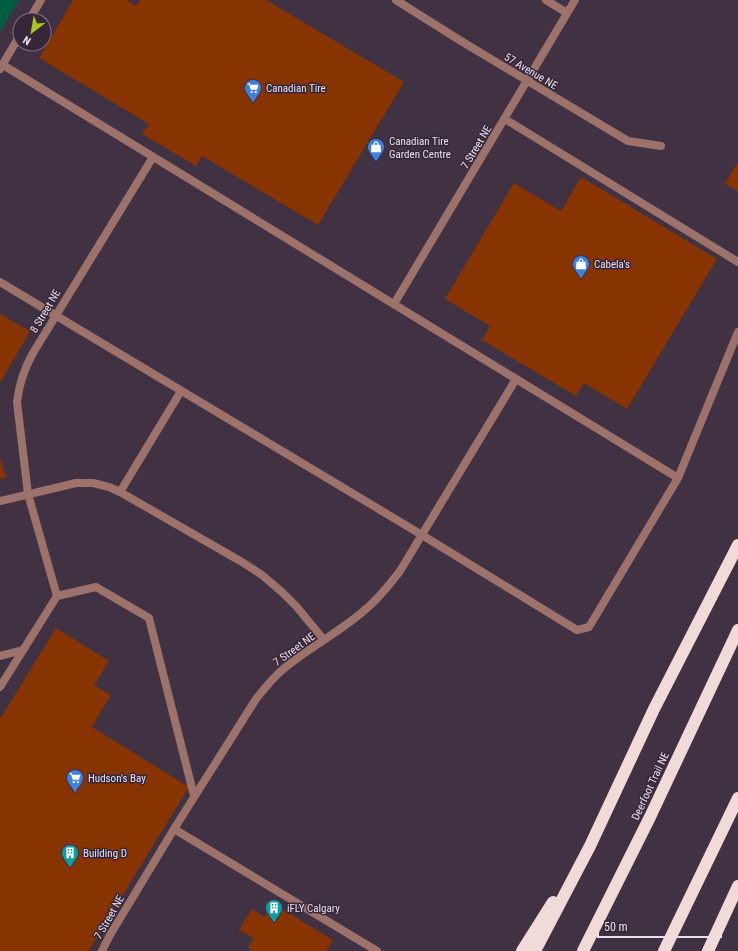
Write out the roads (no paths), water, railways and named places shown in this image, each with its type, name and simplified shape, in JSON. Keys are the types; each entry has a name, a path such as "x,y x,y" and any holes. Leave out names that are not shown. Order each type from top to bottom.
{"highway":[{"path":"535,951 590,846 654,709 738,545"},
{"name":"Deerfoot Trail NE","path":"583,951 650,817 738,630"},
{"path":"664,951 738,798"},
{"path":"522,951 590,846"},
{"path":"708,951 738,886"}],"street":[{"path":"34,12 41,0"},
{"name":"57 Avenue NE","path":"396,0 437,27 628,141 661,146"},
{"path":"546,0 567,13"},
{"name":"7 Street NE","path":"394,304 575,0"},
{"path":"12,48 1,67 153,157 678,478"},
{"path":"505,118 738,262"},
{"name":"8 Street NE","path":"56,596 28,494 17,402 18,389 27,363 153,157"},
{"path":"0,282 422,535 577,630 589,627 678,478 738,332"},
{"name":"7 Street NE","path":"102,951 110,935 194,796 240,723 265,688 281,671 351,622 385,590 400,571 516,379"},
{"path":"120,492 181,391"},
{"path":"0,501 76,483 93,483 109,487 242,562 262,575 288,597 324,640"},
{"path":"0,687 56,596 96,587 149,618 194,796"},
{"path":"0,656 23,650"},
{"path":"174,829 377,951"}],"place":[{"name":"Canadian Tire","path":"253,103"},
{"name":"Canadian Tire Garden Centre","path":"376,162"},
{"name":"Cabela's","path":"581,279"},
{"name":"Hudson's Bay","path":"75,793"},
{"name":"Building D","path":"70,868"},
{"name":"iFLY Calgary","path":"274,923"}]}
